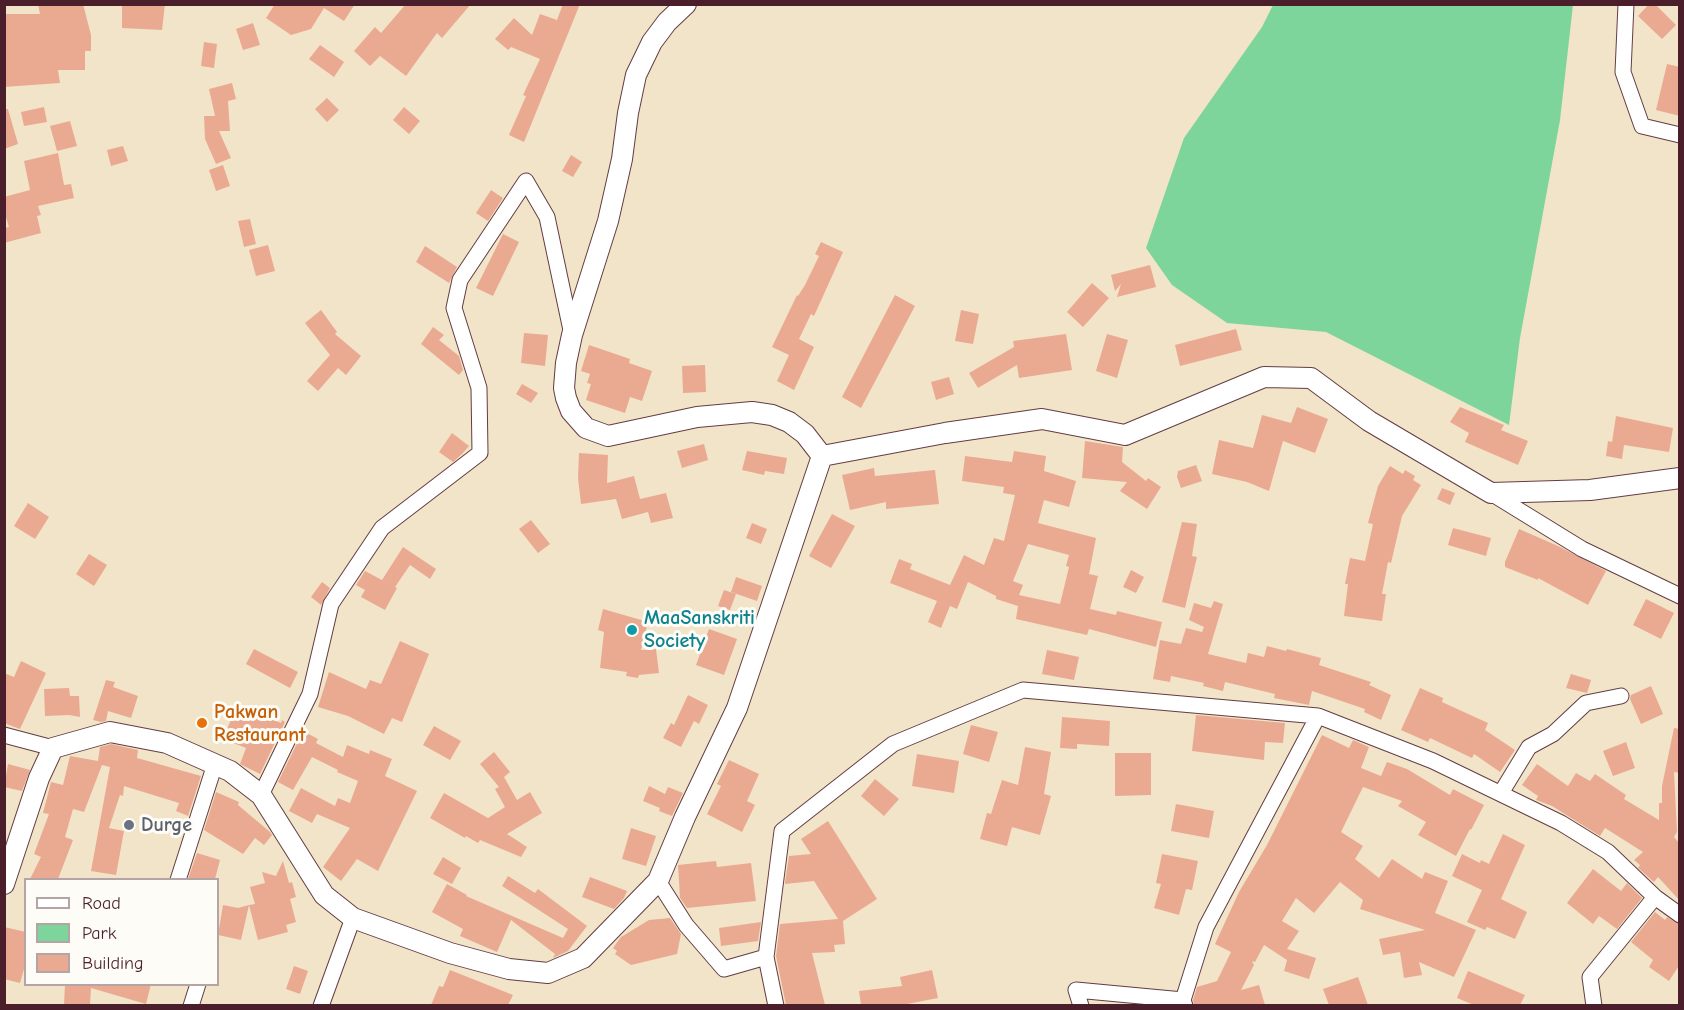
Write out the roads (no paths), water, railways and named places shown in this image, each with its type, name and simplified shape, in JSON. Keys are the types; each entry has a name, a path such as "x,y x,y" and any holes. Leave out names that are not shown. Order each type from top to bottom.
{"main road":[{"path":"686,4 667,22 652,42 636,75 622,159 608,220 572,335 566,363 564,388 566,399 586,428 608,436 697,417 752,412 772,415 789,422 805,434 822,456"},
{"path":"822,456 1042,418 1125,435 1264,376 1311,378 1369,421 1491,493 1590,490 1680,478"},
{"path":"4,884 39,778 53,748 110,732 167,743 230,771 261,795 324,895 353,918 450,952 509,969 548,973 583,958 658,881 685,817 738,708 822,456"}],"street":[{"path":"1626,4 1623,72 1642,126 1680,135"},
{"path":"261,795 310,694 331,604 382,528 480,453 479,388 454,308 460,280 526,181 547,217 572,335"},
{"path":"1491,493 1582,549 1680,596"},
{"path":"776,1005 766,957 782,831 893,744 1023,690 1318,716 1433,761 1562,823 1608,852 1655,897 1680,915"},
{"path":"1501,793 1529,747 1553,734 1586,703 1621,696"},
{"path":"1081,1005 1076,990 1184,1003 1206,927 1318,716"},
{"path":"4,735 53,748"},
{"path":"178,878 215,764"},
{"path":"658,881 686,925 724,969 766,957"},
{"path":"1594,1005 1590,977 1655,897"},
{"path":"321,1005 353,918"},
{"path":"191,1005 197,986"}],"place":[{"name":"MaaSanskriti Society","path":"632,630"},
{"name":"Pakwan Restaurant","path":"202,723"},
{"name":"Durge","path":"129,825"}]}
